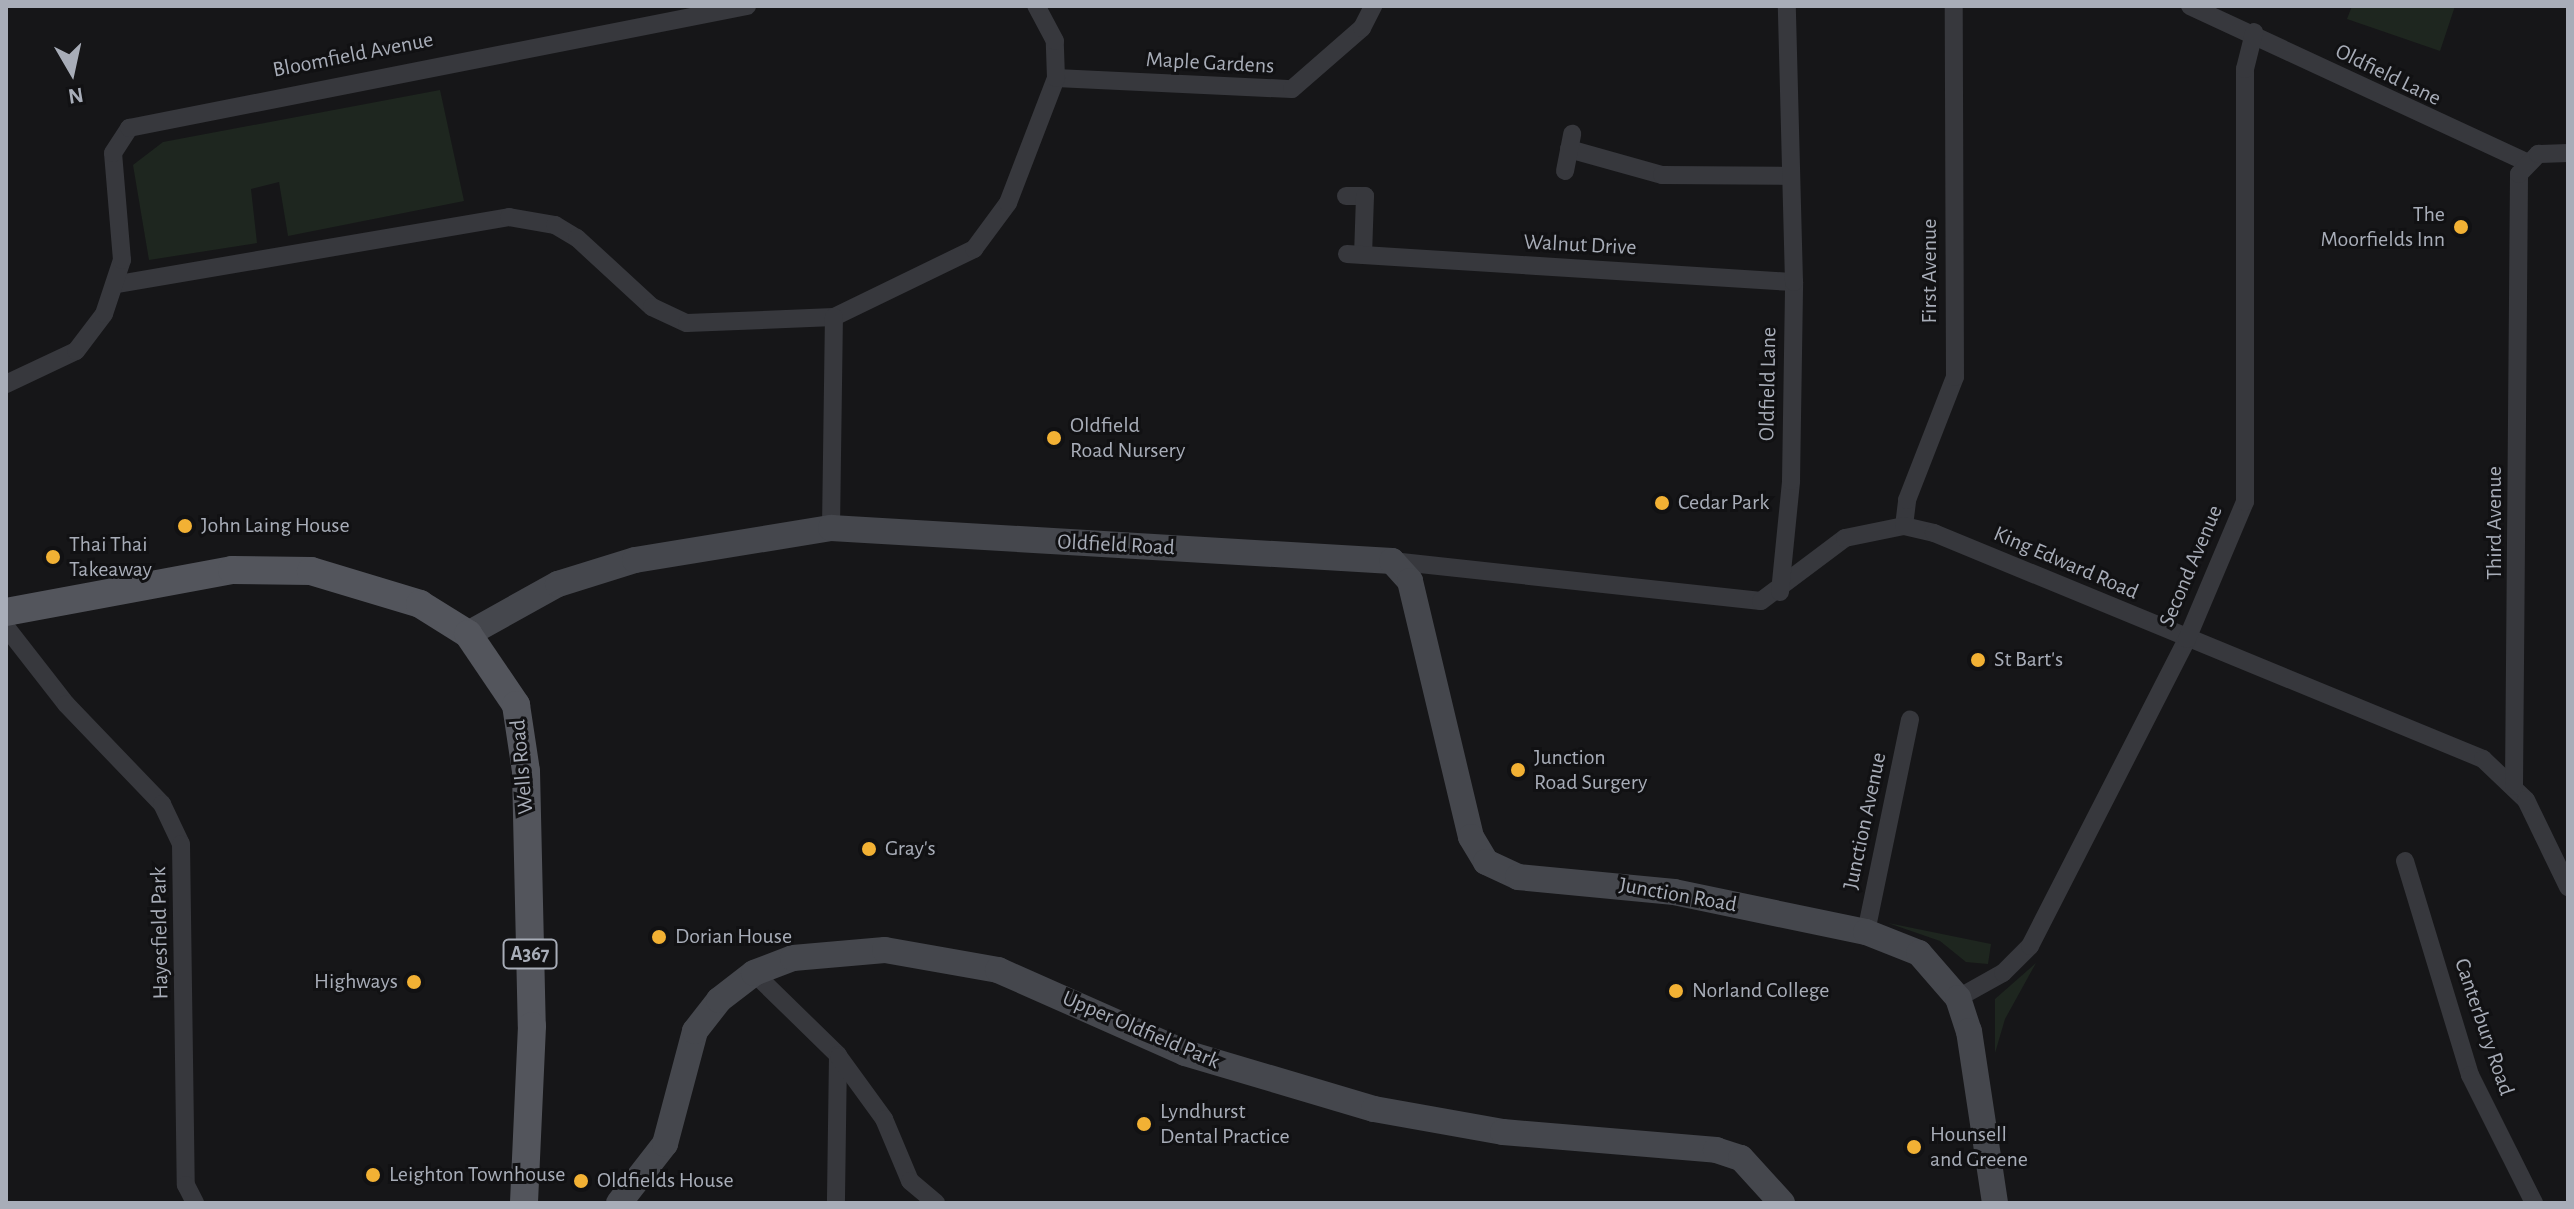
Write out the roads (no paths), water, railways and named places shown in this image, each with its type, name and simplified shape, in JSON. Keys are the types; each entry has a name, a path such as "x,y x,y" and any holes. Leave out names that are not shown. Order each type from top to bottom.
{"main road":[{"name":"Oldfield Road","path":"468,634 558,584 635,560 831,528 1392,561"},
{"name":"Junction Road","path":"1392,561 1410,581 1471,837 1499,872 1674,892 1866,932 1919,953 1958,998"},
{"name":"Wells Road","path":"6,612 232,570 311,571 408,599 468,634 516,705 526,771 532,1026 524,1203"},
{"name":"Upper Oldfield Park","path":"619,1203 665,1144 695,1031 754,973 829,951 952,958 998,970 1185,1053 1374,1109 1503,1132 1716,1150 1741,1158 1782,1203"},
{"path":"1958,998 1995,1203"}],"street":[{"name":"Bloomfield Avenue","path":"118,284 113,153 129,128 144,121 747,6"},
{"path":"6,384 76,351 118,284 509,217 566,231 652,307 687,323 834,317 974,249 1008,203 1056,78 1055,41 1036,6"},
{"name":"Maple Gardens","path":"1056,78 1292,89 1362,28 1373,6"},
{"name":"Oldfield Lane","path":"1780,592 1791,481 1794,282 1787,6"},
{"name":"First Avenue","path":"1904,526 1907,500 1955,377 1954,6"},
{"name":"Oldfield Lane","path":"2190,6 2254,32 2384,101 2531,157"},
{"name":"Second Avenue","path":"1958,998 2003,973 2030,946 2187,639 2245,502 2245,69 2254,32"},
{"path":"1565,171 1571,142 1662,175 1791,176"},
{"path":"2531,157 2568,153"},
{"name":"Third Avenue","path":"2531,157 2514,786 2568,887"},
{"name":"Walnut Drive","path":"1346,196 1365,196 1355,254 1794,282"},
{"path":"831,528 834,317"},
{"name":"King Edward Road","path":"1780,592 1828,547 1864,531 1904,526 2483,759 2514,786"},
{"name":"Oldfield Road","path":"1392,561 1746,600 1780,592"},
{"name":"Hayesfield Park","path":"6,627 66,704 162,804 181,844 186,1185 195,1203"},
{"name":"Junction Avenue","path":"1866,932 1910,720"},
{"name":"Canterbury Road","path":"2405,861 2470,1075 2534,1203"},
{"path":"754,973 838,1055 884,1119 910,1181 936,1203"},
{"path":"836,1203 838,1055"}],"place":[{"name":"The Moorfields Inn","path":"2461,227"},
{"name":"Oldfield Road Nursery","path":"1054,438"},
{"name":"Cedar Park","path":"1662,503"},
{"name":"John Laing House","path":"185,526"},
{"name":"Thai Thai Takeaway","path":"53,557"},
{"name":"St Bart's","path":"1978,660"},
{"name":"Junction Road Surgery","path":"1518,770"},
{"name":"Gray's","path":"869,849"},
{"name":"Dorian House","path":"659,937"},
{"name":"Highways","path":"414,982"},
{"name":"Norland College","path":"1676,991"},
{"name":"Lyndhurst Dental Practice","path":"1144,1124"},
{"name":"Hounsell and Greene","path":"1914,1147"},
{"name":"Leighton Townhouse","path":"373,1175"},
{"name":"Oldfields House","path":"581,1181"}]}
